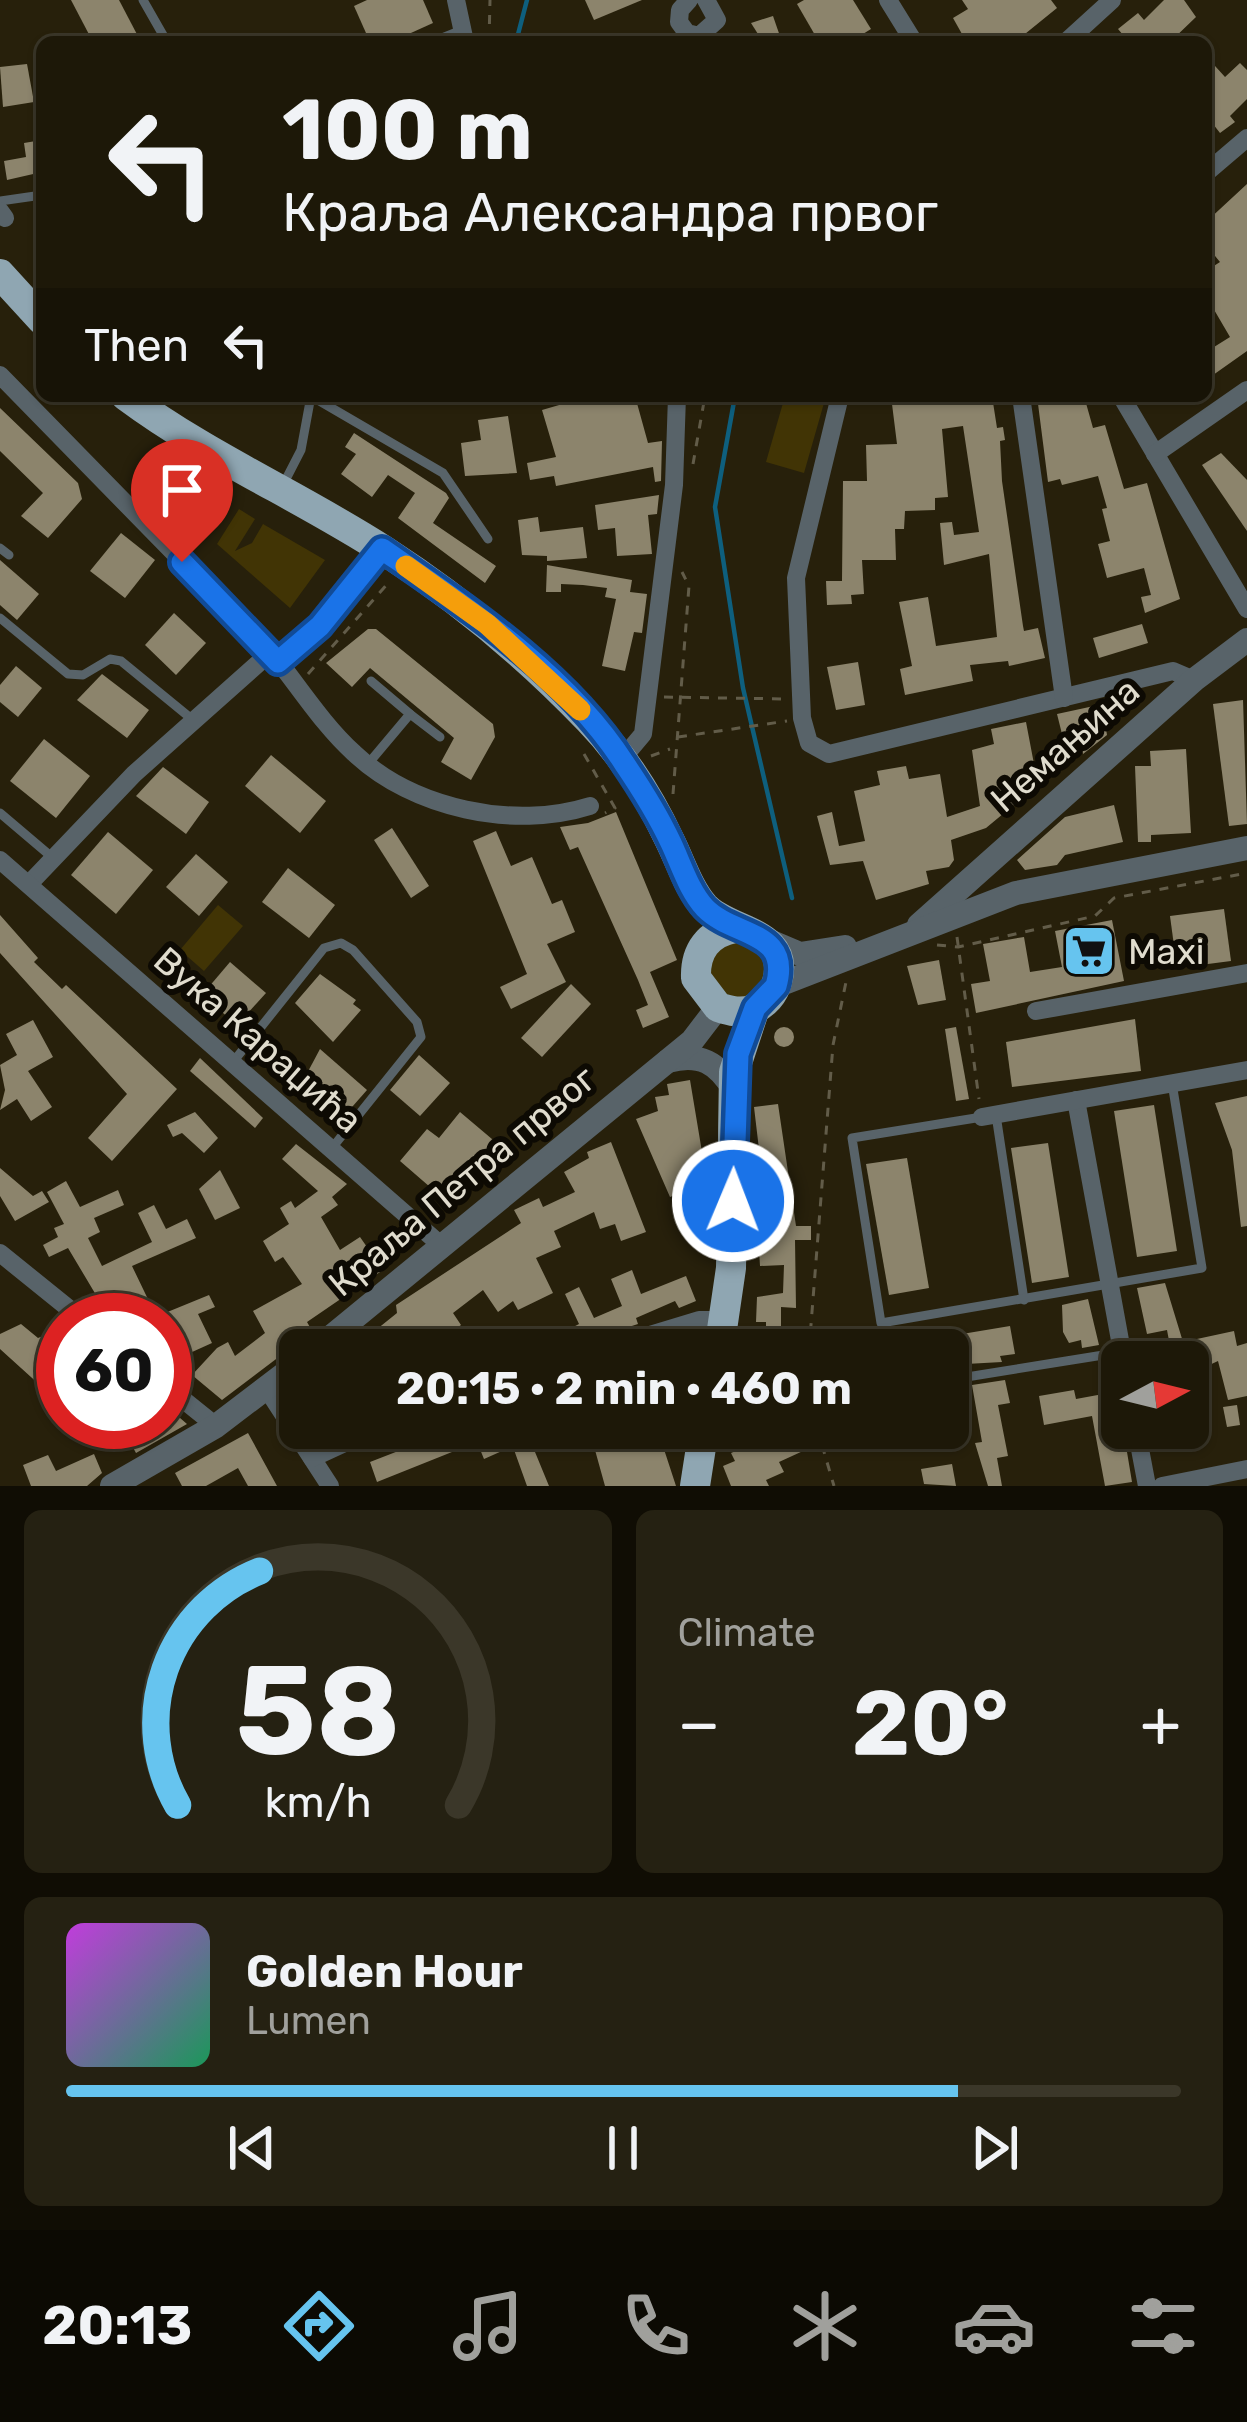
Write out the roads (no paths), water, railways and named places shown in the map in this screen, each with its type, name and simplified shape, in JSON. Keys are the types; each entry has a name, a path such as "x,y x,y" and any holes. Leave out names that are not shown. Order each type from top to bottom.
{"main road":[{"path":"4,279 36,314"},
{"path":"136,402 278,492 382,549 487,624 621,748 660,805 705,908 735,928 767,940 779,967 734,1081"},
{"path":"660,805 702,948"},
{"path":"722,1329 734,1081 713,1001 696,968 702,948 716,934 735,928"},
{"path":"713,1001 766,997"},
{"path":"695,1486 701,1449"}],"street":[{"path":"456,0 464,36"},
{"path":"689,0 679,16 687,33 718,34 717,14 706,0"},
{"path":"888,0 910,36"},
{"path":"1073,36 1112,0"},
{"path":"1212,168 1247,138"},
{"path":"0,375 274,657 368,764 435,798 489,815 532,817 590,806"},
{"path":"1155,454 1247,390"},
{"path":"621,748 643,734 670,519 677,402"},
{"path":"839,402 796,578 801,710 809,743 829,754 1183,675"},
{"path":"1022,402 1064,698"},
{"path":"1125,402 1247,609"},
{"path":"29,884 193,720 320,626 382,549"},
{"name":"Немањина","path":"944,913 978,869 1183,675 1247,640"},
{"path":"767,940 800,953 824,954 1016,893 1247,848"},
{"name":"Вука Караџића","path":"0,860 442,1246"},
{"path":"978,869 996,886 1016,893"},
{"path":"766,997 858,956 919,939 944,913"},
{"path":"1036,1012 1247,973"},
{"name":"Краља Петра првог","path":"341,1329 655,1066 713,1001"},
{"path":"655,1066 699,1058 734,1081"},
{"path":"989,1116 1247,1070"},
{"path":"1076,1100 1120,1341"},
{"path":"0,1253 50,1293"},
{"path":"669,1329 699,1320 713,1329"},
{"path":"112,1486 216,1426 279,1380"},
{"path":"268,1389 330,1486"},
{"path":"192,1407 216,1426"},
{"path":"312,1458 332,1449"},
{"path":"1140,1449 1147,1486"},
{"path":"1162,1486 1247,1469"}],"lane":[{"path":"143,0 164,36"},
{"path":"2,210 36,197"},
{"path":"278,492 301,450 310,402"},
{"path":"321,402 443,472 488,539"},
{"path":"0,618 68,674 83,675 110,658 121,661 193,720"},
{"path":"371,681 440,737"},
{"path":"368,764 410,714"},
{"path":"0,813 52,858"},
{"path":"233,1062 318,953 337,943 353,950 417,1022 421,1037 332,1148"},
{"path":"1024,1300 989,1116 852,1138 881,1323 1024,1300 1202,1268 1172,1083"},
{"path":"969,1377 1101,1360"}],"waterway":[{"path":"518,36 527,0"},
{"path":"734,402 715,507 743,688 792,898"}],"place":[{"name":"Maxi","path":"1089,951"}]}
